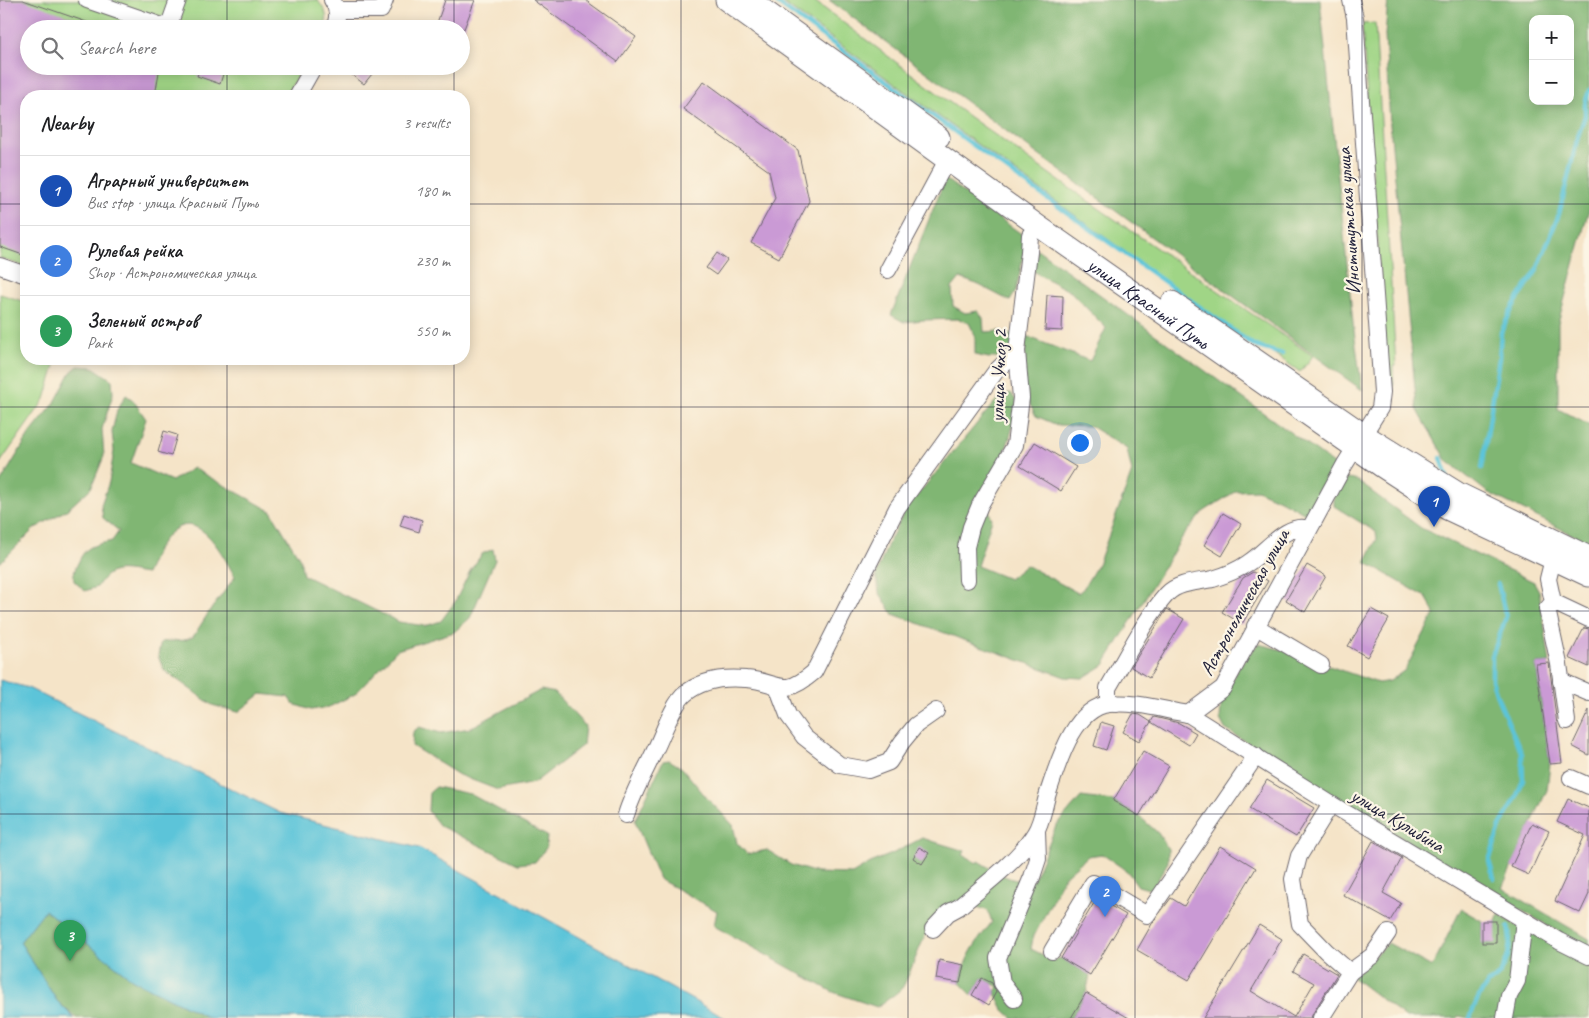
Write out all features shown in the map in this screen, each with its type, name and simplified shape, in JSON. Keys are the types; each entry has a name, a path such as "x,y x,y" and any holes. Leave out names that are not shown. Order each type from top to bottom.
{"main road":[{"name":"улица Красный Путь","path":"726,0 1037,225 1359,441 1458,493 1589,557"},
{"name":"улица Красный Путь","path":"750,0 1359,441 1447,509 1589,576"}],"street":[{"path":"87,0 145,20"},
{"path":"171,20 178,0"},
{"path":"334,20 335,5 381,10 386,0"},
{"name":"Институтская улица","path":"1351,0 1355,18 1382,392 1380,408 1359,441"},
{"path":"300,90 309,75"},
{"path":"888,270 947,160"},
{"name":"улица Учхоз 2","path":"967,580 966,547 971,527 980,505 1015,445 1021,398 1017,351 1030,235 1037,225"},
{"path":"0,266 20,273"},
{"path":"626,815 668,721 684,695 708,680 725,678 748,678 788,688 800,684 814,672 897,508 996,371 1017,351"},
{"name":"Астрономическая улица","path":"1188,714 1223,688 1255,626 1359,441"},
{"path":"1116,704 1108,699 1108,688 1168,592 1179,586 1228,574 1250,562 1280,536 1296,527 1309,529"},
{"path":"1553,558 1548,579 1553,602"},
{"path":"1553,602 1589,619"},
{"path":"1553,602 1547,609 1567,721"},
{"path":"1255,626 1321,665"},
{"path":"1561,681 1589,693"},
{"path":"777,686 788,715 804,737 840,765 868,770 889,762 916,725 936,712"},
{"path":"933,929 948,913 959,907 1025,848 1036,831 1062,756 1079,721 1089,712 1108,704 1133,704 1188,714"},
{"name":"улица Кулибина","path":"1188,714 1331,804 1560,942 1589,956"},
{"path":"1052,951 1093,883 1147,915 1256,756"},
{"path":"1571,778 1589,786"},
{"path":"1331,804 1299,856 1293,879 1300,924 1350,972"},
{"path":"1014,999 1002,983 998,958 1038,859 1036,831"},
{"path":"1505,1018 1509,996 1517,981 1524,920"},
{"path":"1328,1015 1350,972 1372,956 1388,933"}],"green space":[{"path":"0,0 317,0 323,7 326,20 20,20 20,75 298,75 289,90 20,90 20,265 0,258"},
{"path":"779,0 813,0 960,110 1065,185 1313,356 1300,372 1269,350 1252,344"},
{"path":"829,0 1320,0 1353,323 1362,390 1040,156"},
{"path":"1388,0 1589,0 1589,209 1558,323 1558,409 1589,425 1589,543 1487,492 1446,460 1417,409 1390,125 1385,35"},
{"path":"1375,23 1396,366 1393,366 1394,385 1387,386 1362,24"},
{"path":"945,179 1027,238 1016,291 1010,301 979,285 960,278 952,288 953,306 965,313 978,311 983,318 984,332 1001,331 1013,335 1012,357 989,358 975,355 975,335 969,323 959,319 904,322 891,315"},
{"path":"1037,249 1338,467 1311,517 1257,490 1236,491 1203,512 1183,536 1104,665 1083,678 1065,677 893,614 879,592 876,575 888,544 905,510 994,403 1004,394 1011,393 1017,402 1014,421 996,479 992,502 988,509 992,519 977,566 1009,579 1026,565 1078,593 1083,589 1099,562 1132,472 1127,449 1090,426 1057,425 1036,416 1023,392 1026,336 1090,361 1106,328 1071,292 1034,272"},
{"path":"0,294 20,300 20,365 55,365 45,399 0,463"},
{"path":"78,366 93,367 112,380 113,394 102,429 104,456 91,488 68,509 34,529 0,563 0,483 29,435 54,404 71,372"},
{"path":"126,395 133,400 146,419 131,463 172,481 193,468 271,511 300,559 303,575 399,622 425,626 441,621 455,602 470,571 482,554 493,549 495,560 470,618 454,632 397,650 355,694 329,707 311,710 293,704 288,697 261,694 238,712 212,705 164,670 158,656 161,642 185,640 193,637 235,577 214,542 205,533 195,527 185,525 174,530 162,542 155,553 146,574 124,571 113,572 107,575 97,587 85,591 74,581 75,569 85,552 92,546 112,541 119,531 103,518 101,505 109,482 114,451 112,432 117,410"},
{"path":"1346,479 1356,480 1421,528 1534,582 1539,591 1550,663 1536,664 1550,764 1547,790 1502,888 1589,939 1589,949 1484,889 1225,729 1220,719 1221,705 1239,666 1258,644 1283,650 1378,683 1390,681 1405,670 1435,613 1426,597 1365,562 1377,539 1376,532 1334,506 1334,496"},
{"path":"541,690 555,693 585,726 583,745 534,783 498,790 459,775 412,746 413,732 419,727 441,733 470,728"},
{"path":"669,760 682,768 733,825 737,843 747,854 767,850 791,865 817,873 852,874 872,862 922,838 965,851 963,855 1010,878 1033,881 1056,826 1081,797 1113,801 1139,816 1158,833 1168,849 1168,862 1152,890 1138,886 1127,871 1102,854 1088,856 1064,877 1033,938 1031,949 1053,960 1061,958 1090,975 1086,993 1071,1018 1013,1018 1003,1009 995,993 999,987 982,978 972,995 960,983 968,957 992,922 988,911 970,906 956,906 945,910 936,919 922,942 902,988 877,1007 833,992 714,926 717,911 659,879 635,821 663,761"},
{"path":"436,787 470,794 547,836 546,848 535,862 518,864 440,826 428,811 429,793"},
{"path":"1461,909 1482,921 1482,943 1495,943 1496,921 1499,914 1514,924 1589,963 1589,1018 1470,1018 1458,1016 1457,1018 1406,1018 1352,977 1388,943 1432,967"},
{"path":"45,910 133,980 209,1018 76,1018 57,1001 20,942"}],"water":[{"path":"0,680 28,688 280,813 419,848 725,1018 209,1018 133,980 45,910 20,942 57,1001 74,1018 0,1018"}],"building":[{"path":"0,0 23,0 81,20 20,20 20,75 158,75 156,90 20,90 20,254 0,247"},
{"path":"445,0 475,0 467,20 438,20"},
{"path":"533,0 585,0 636,37 618,62"},
{"path":"197,75 223,75 220,84"},
{"path":"352,75 371,75 364,84"},
{"path":"704,81 798,150 809,201 779,258 751,243 775,198 769,171 683,109"},
{"path":"717,253 727,260 716,275 706,268"},
{"path":"1047,295 1063,296 1062,331 1045,330"},
{"path":"164,431 177,435 171,456 158,452"},
{"path":"1035,442 1076,467 1061,491 1020,466"},
{"path":"1223,513 1241,524 1222,556 1204,545"},
{"path":"404,514 422,520 419,532 400,526"},
{"path":"1307,565 1326,576 1305,612 1286,600"},
{"path":"1253,572 1268,581 1242,624 1222,612 1243,578"},
{"path":"1167,609 1184,619 1149,678 1131,667"},
{"path":"1371,609 1389,619 1367,657 1348,646"},
{"path":"1584,628 1589,629 1589,667 1569,658"},
{"path":"1549,663 1562,763 1550,764 1536,664"},
{"path":"1589,710 1589,755 1572,746"},
{"path":"1133,714 1140,715 1151,722 1139,741 1123,732"},
{"path":"1154,717 1179,723 1196,733 1189,745 1151,722"},
{"path":"1101,722 1114,726 1106,750 1094,746"},
{"path":"1143,751 1169,766 1139,816 1113,801"},
{"path":"1267,780 1314,808 1296,837 1249,809"},
{"path":"1568,799 1589,808 1589,894 1580,913 1555,901 1585,835 1557,822"},
{"path":"1532,823 1549,831 1529,875 1511,867"},
{"path":"1373,841 1402,858 1383,893 1401,903 1390,921 1343,895"},
{"path":"1220,846 1256,868 1189,980 1137,950 1153,922 1171,898 1184,906"},
{"path":"919,847 929,853 922,864 913,858"},
{"path":"1097,898 1126,915 1090,975 1061,958"},
{"path":"1482,921 1496,921 1496,943 1482,943"},
{"path":"1259,925 1282,939 1251,991 1294,1017 1314,983 1293,971 1303,954 1337,974 1311,1018 1203,1018"},
{"path":"939,960 964,965 960,983 936,979"},
{"path":"982,978 992,983 996,992 989,1005 972,995"},
{"path":"1086,993 1129,1018 1071,1018"}],"waterway":[{"path":"773,0 1255,346 1282,354"},
{"path":"1482,468 1499,358 1501,332 1514,305 1537,270 1559,214 1578,136 1585,116 1585,104 1589,90"},
{"path":"1441,458 1447,477"},
{"path":"1494,878 1489,861 1501,824 1516,798 1523,780 1522,754 1498,699 1492,680 1492,656 1506,617 1498,584"},
{"path":"1470,1018 1481,993 1499,975 1506,962 1510,945 1508,927"}],"place":[{"name":"Аграрный университет","path":"1434,527"},
{"name":"Рулевая рейка","path":"1105,917"},
{"name":"Зеленый остров","path":"70,961"}]}
